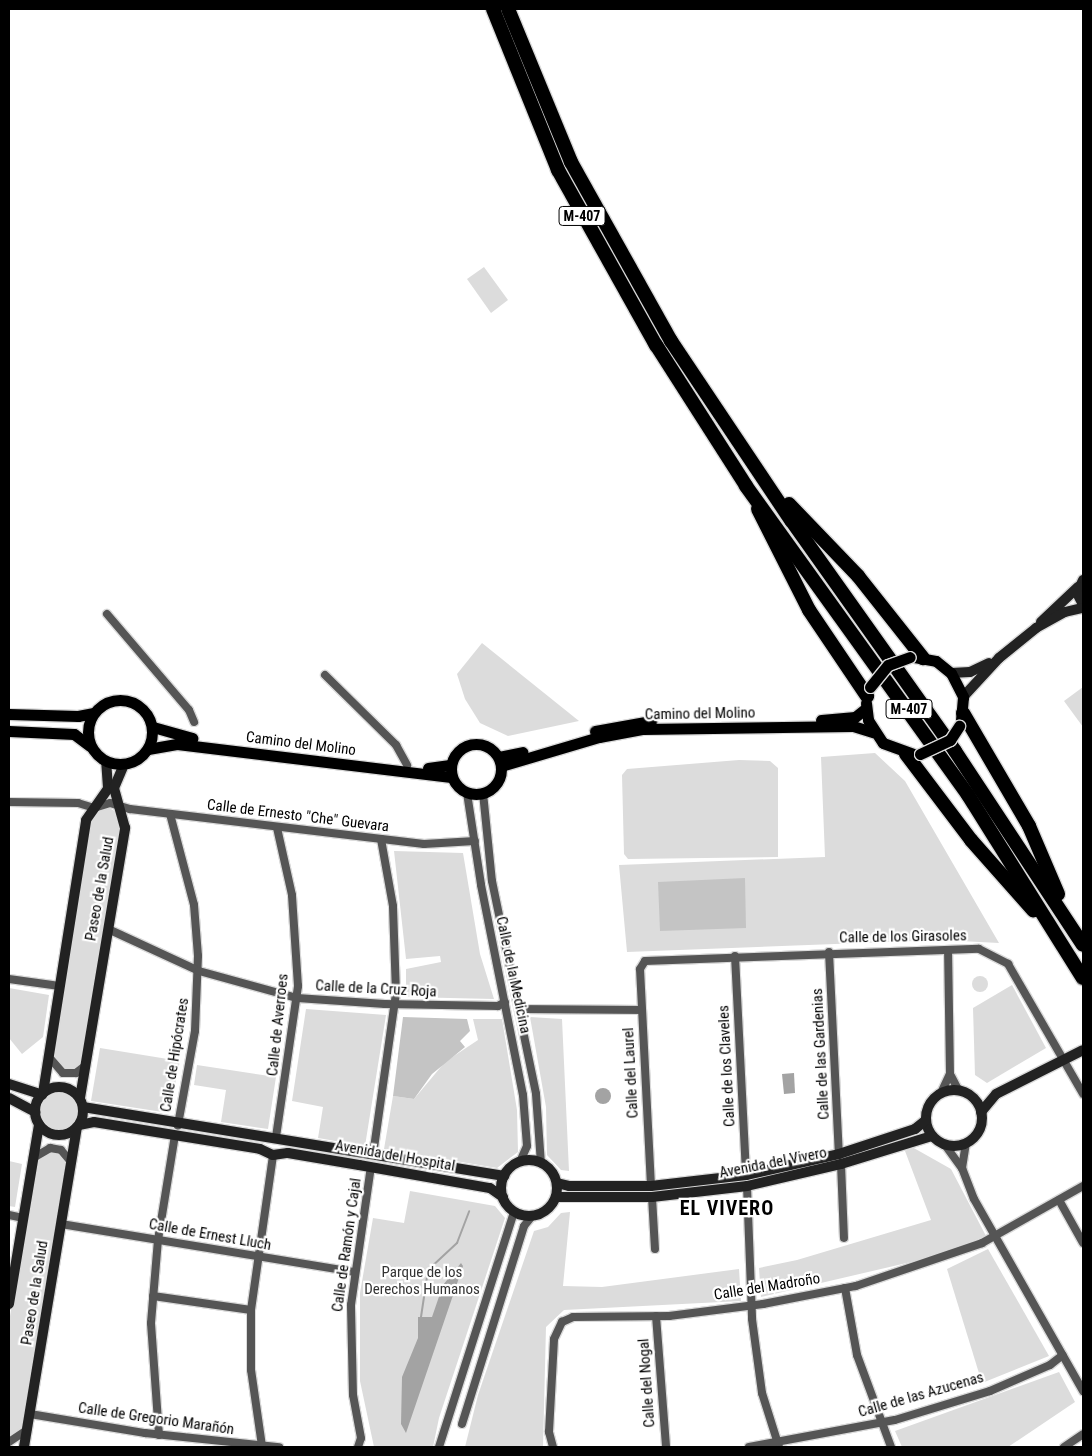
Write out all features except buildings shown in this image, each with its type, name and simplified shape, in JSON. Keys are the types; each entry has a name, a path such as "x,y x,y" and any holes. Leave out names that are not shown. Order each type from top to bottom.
{"highway":[{"name":"M-407","path":"493,9 558,170 596,243 746,486 963,787 1083,978"},
{"name":"M-407","path":"508,9 540,93 609,236 671,341 761,476 956,751 1083,945"},
{"path":"761,476 858,576 917,657"},
{"path":"746,486 793,583 868,697"},
{"path":"961,720 1029,826 1073,928"},
{"path":"913,754 971,840 1059,940"}],"main road":[{"path":"1036,628 1065,612 1083,607 1081,584"},
{"path":"963,697 999,658 1036,628 1081,584"},
{"path":"951,673 963,697 961,720 950,740 913,754 883,743 873,732 868,697 888,665 917,657 951,673 970,672 999,658"},
{"name":"Camino del Molino","path":"500,762 642,721 827,720 856,717 868,697"},
{"path":"9,731 74,734 106,762 124,765 148,749 153,727 146,712 125,700 108,702 94,713 89,724 91,747"},
{"path":"9,714 78,716 94,713"},
{"name":"Camino del Molino","path":"500,762 599,737 643,729 853,726 873,732"},
{"name":"Camino del Molino","path":"153,727 178,736 451,771"},
{"path":"472,743 482,744 500,762 497,783 483,793 467,793 451,771 461,747 472,743"},
{"name":"Camino del Molino","path":"148,749 177,744 451,771"},
{"name":"Paseo de la Salud","path":"43,1094 86,820 108,788 106,762"},
{"name":"Paseo de la Salud","path":"81,1103 85,1066 125,828 114,788 124,765"},
{"path":"996,1094 972,1097 959,1091 941,1093 927,1109 926,1120 932,1136 945,1145 966,1144 979,1130 981,1112 996,1094 1063,1057 1083,1050"},
{"path":"9,1084 43,1094 65,1087 81,1103 78,1126 63,1134 54,1134 39,1124 35,1112 43,1094"},
{"path":"972,1097 981,1112"},
{"path":"9,1098 35,1112"},
{"name":"Avenida del Hospital","path":"81,1103 178,1124 504,1176"},
{"name":"Avenida del Vivero","path":"557,1183 569,1186 651,1186 746,1175 840,1159 915,1129 926,1120"},
{"name":"Avenida del Hospital","path":"78,1126 94,1122 273,1153 371,1167 490,1188 503,1197"},
{"name":"Paseo de la Salud","path":"9,1304 39,1124"},
{"name":"Paseo de la Salud","path":"24,1447 78,1126"},
{"name":"Avenida del Vivero","path":"556,1197 652,1196 747,1186 840,1159 932,1136"},
{"path":"273,1153 276,1139"},
{"path":"273,1153 276,1139"},
{"path":"520,1162 542,1163 557,1183 556,1197 548,1209 532,1216 514,1212 503,1197 504,1176 520,1162"}],"street":[{"path":"108,614 189,710 194,722"},
{"path":"325,675 396,745 407,765"},
{"name":"Calle de la Medicina","path":"467,793 527,1130 528,1146 520,1162"},
{"path":"483,793 492,881 520,1009 536,1094 542,1163"},
{"path":"9,802 78,803 94,808 105,803 118,807"},
{"name":"Calle de Ernesto \"Che\" Guevara","path":"118,807 277,828 424,844 475,841"},
{"name":"Calle de Hipócrates","path":"170,814 194,905 199,972 195,1031 178,1124"},
{"name":"Calle de Averroes","path":"276,1139 297,998 297,936 287,861 277,828"},
{"path":"373,1155 396,1004 393,906 381,839"},
{"name":"Calle de la Cruz Roja","path":"108,929 199,972 297,998 396,1004 498,1006 505,1002"},
{"name":"Calle de los Girasoles","path":"645,961 829,952 979,949 1008,964 1083,1094"},
{"path":"941,1093 950,1074 948,950"},
{"name":"Calle de las Gardenias","path":"829,952 844,1238"},
{"name":"Calle de los Claveles","path":"735,956 746,1175"},
{"name":"Calle del Laurel","path":"645,961 640,969 651,1186"},
{"path":"9,979 60,986"},
{"path":"520,1009 642,1010"},
{"path":"50,1057 63,1072 76,1073 85,1066"},
{"path":"950,1074 959,1091"},
{"name":"Calle de Hipócrates","path":"159,1435 153,1379 153,1296 158,1240 176,1135"},
{"path":"962,1168 966,1144"},
{"path":"945,1145 962,1168 995,1236 1083,1391"},
{"path":"33,1158 50,1148 61,1150 71,1162"},
{"path":"262,1446 252,1370 251,1310 273,1153"},
{"name":"Calle de Ramón y Cajal","path":"359,1446 350,1340 355,1272 371,1167"},
{"path":"747,1186 751,1306 762,1393 779,1446"},
{"name":"Calle del Madroño","path":"553,1447 548,1432 556,1328 572,1317 656,1316 751,1306 846,1288 948,1256 995,1236 1083,1186"},
{"path":"652,1196 655,1249"},
{"path":"1059,1200 1083,1243"},
{"path":"439,1447 514,1212"},
{"path":"9,1215 23,1218"},
{"path":"462,1424 524,1226 532,1216"},
{"name":"Calle de Ernest Lluch","path":"61,1224 355,1272"},
{"path":"846,1288 857,1354 891,1447"},
{"path":"153,1296 251,1310"},
{"name":"Calle del Nogal","path":"656,1316 666,1447"},
{"name":"Calle de las Azucenas","path":"749,1447 779,1446 881,1423 990,1391 1050,1365 1063,1355"},
{"name":"Calle de Gregorio Marañón","path":"30,1414 159,1435 279,1447"},
{"path":"9,1442 27,1429"},
{"path":"1064,1447 1083,1434"}],"green space":[{"path":"484,267 508,300 491,313 467,279"},
{"path":"482,643 579,721 508,736 480,723 465,699 457,674"},
{"path":"1083,687 1083,727 1064,701"},
{"path":"875,753 905,781 999,943 941,940 627,952 619,865 825,857 821,757"},
{"path":"739,760 770,761 778,768 778,857 628,859 624,854 622,775 627,769"},
{"path":"108,807 119,814 122,826 83,1064 74,1072 58,1068 52,1055 89,824 94,811"},
{"path":"394,851 463,853 480,954 494,999 406,997 406,969 441,962 440,956 406,959"},
{"path":"977,976 983,976 988,981 986,990 977,992 972,987 972,981"},
{"path":"1012,985 1046,1048 987,1083 975,1075 973,1008"},
{"path":"9,988 49,995 43,1037 22,1054 9,1038"},
{"path":"306,1009 386,1015 365,1146 318,1138 323,1107 292,1101"},
{"path":"530,1017 562,1019 569,1171 561,1170 547,1155 546,1107"},
{"path":"473,1019 502,1019 517,1110 518,1152 497,1168 384,1149 393,1096 414,1099 445,1062 478,1040"},
{"path":"100,1048 180,1061 169,1113 91,1101"},
{"path":"197,1065 276,1077 268,1129 221,1122 226,1090 194,1085"},
{"path":"59,1087 68,1089 76,1094 81,1102 83,1111 81,1120 76,1128 68,1133 59,1135 50,1133 42,1128 37,1120 35,1111 37,1102 42,1094 50,1089"},
{"path":"912,1147 951,1169 986,1236 928,1258 761,1297 759,1268 797,1260 931,1220 905,1151"},
{"path":"44,1151 59,1152 67,1161 23,1431 9,1440 9,1322 36,1160"},
{"path":"9,1161 22,1164 15,1207 9,1206"},
{"name":"Parque de los Derechos Humanos","path":"410,1191 495,1206 505,1218 439,1418 433,1447 374,1447 360,1381 360,1293 373,1218 404,1223"},
{"name":"Parque de los Derechos Humanos","path":"570,1212 563,1286 602,1287 739,1269 741,1301 564,1310 546,1327 543,1447 465,1447 478,1395 534,1231 548,1227 561,1213"},
{"path":"988,1249 1049,1356 982,1383 947,1269"},
{"path":"1059,1372 1075,1402 1008,1447 902,1447 895,1431"}],"shaded area":[{"path":"794,1073 795,1093 784,1094 782,1074"},
{"path":"600,1088 606,1088 611,1093 609,1102 600,1104 595,1099 595,1093"},
{"path":"461,1263 463,1266 406,1433 401,1424 402,1377 418,1338 418,1317 432,1317 443,1285"}],"waterway":[{"path":"421,1317 428,1270 457,1243 469,1211"}],"district":[{"name":"EL VIVERO","path":"727,1208"}]}
